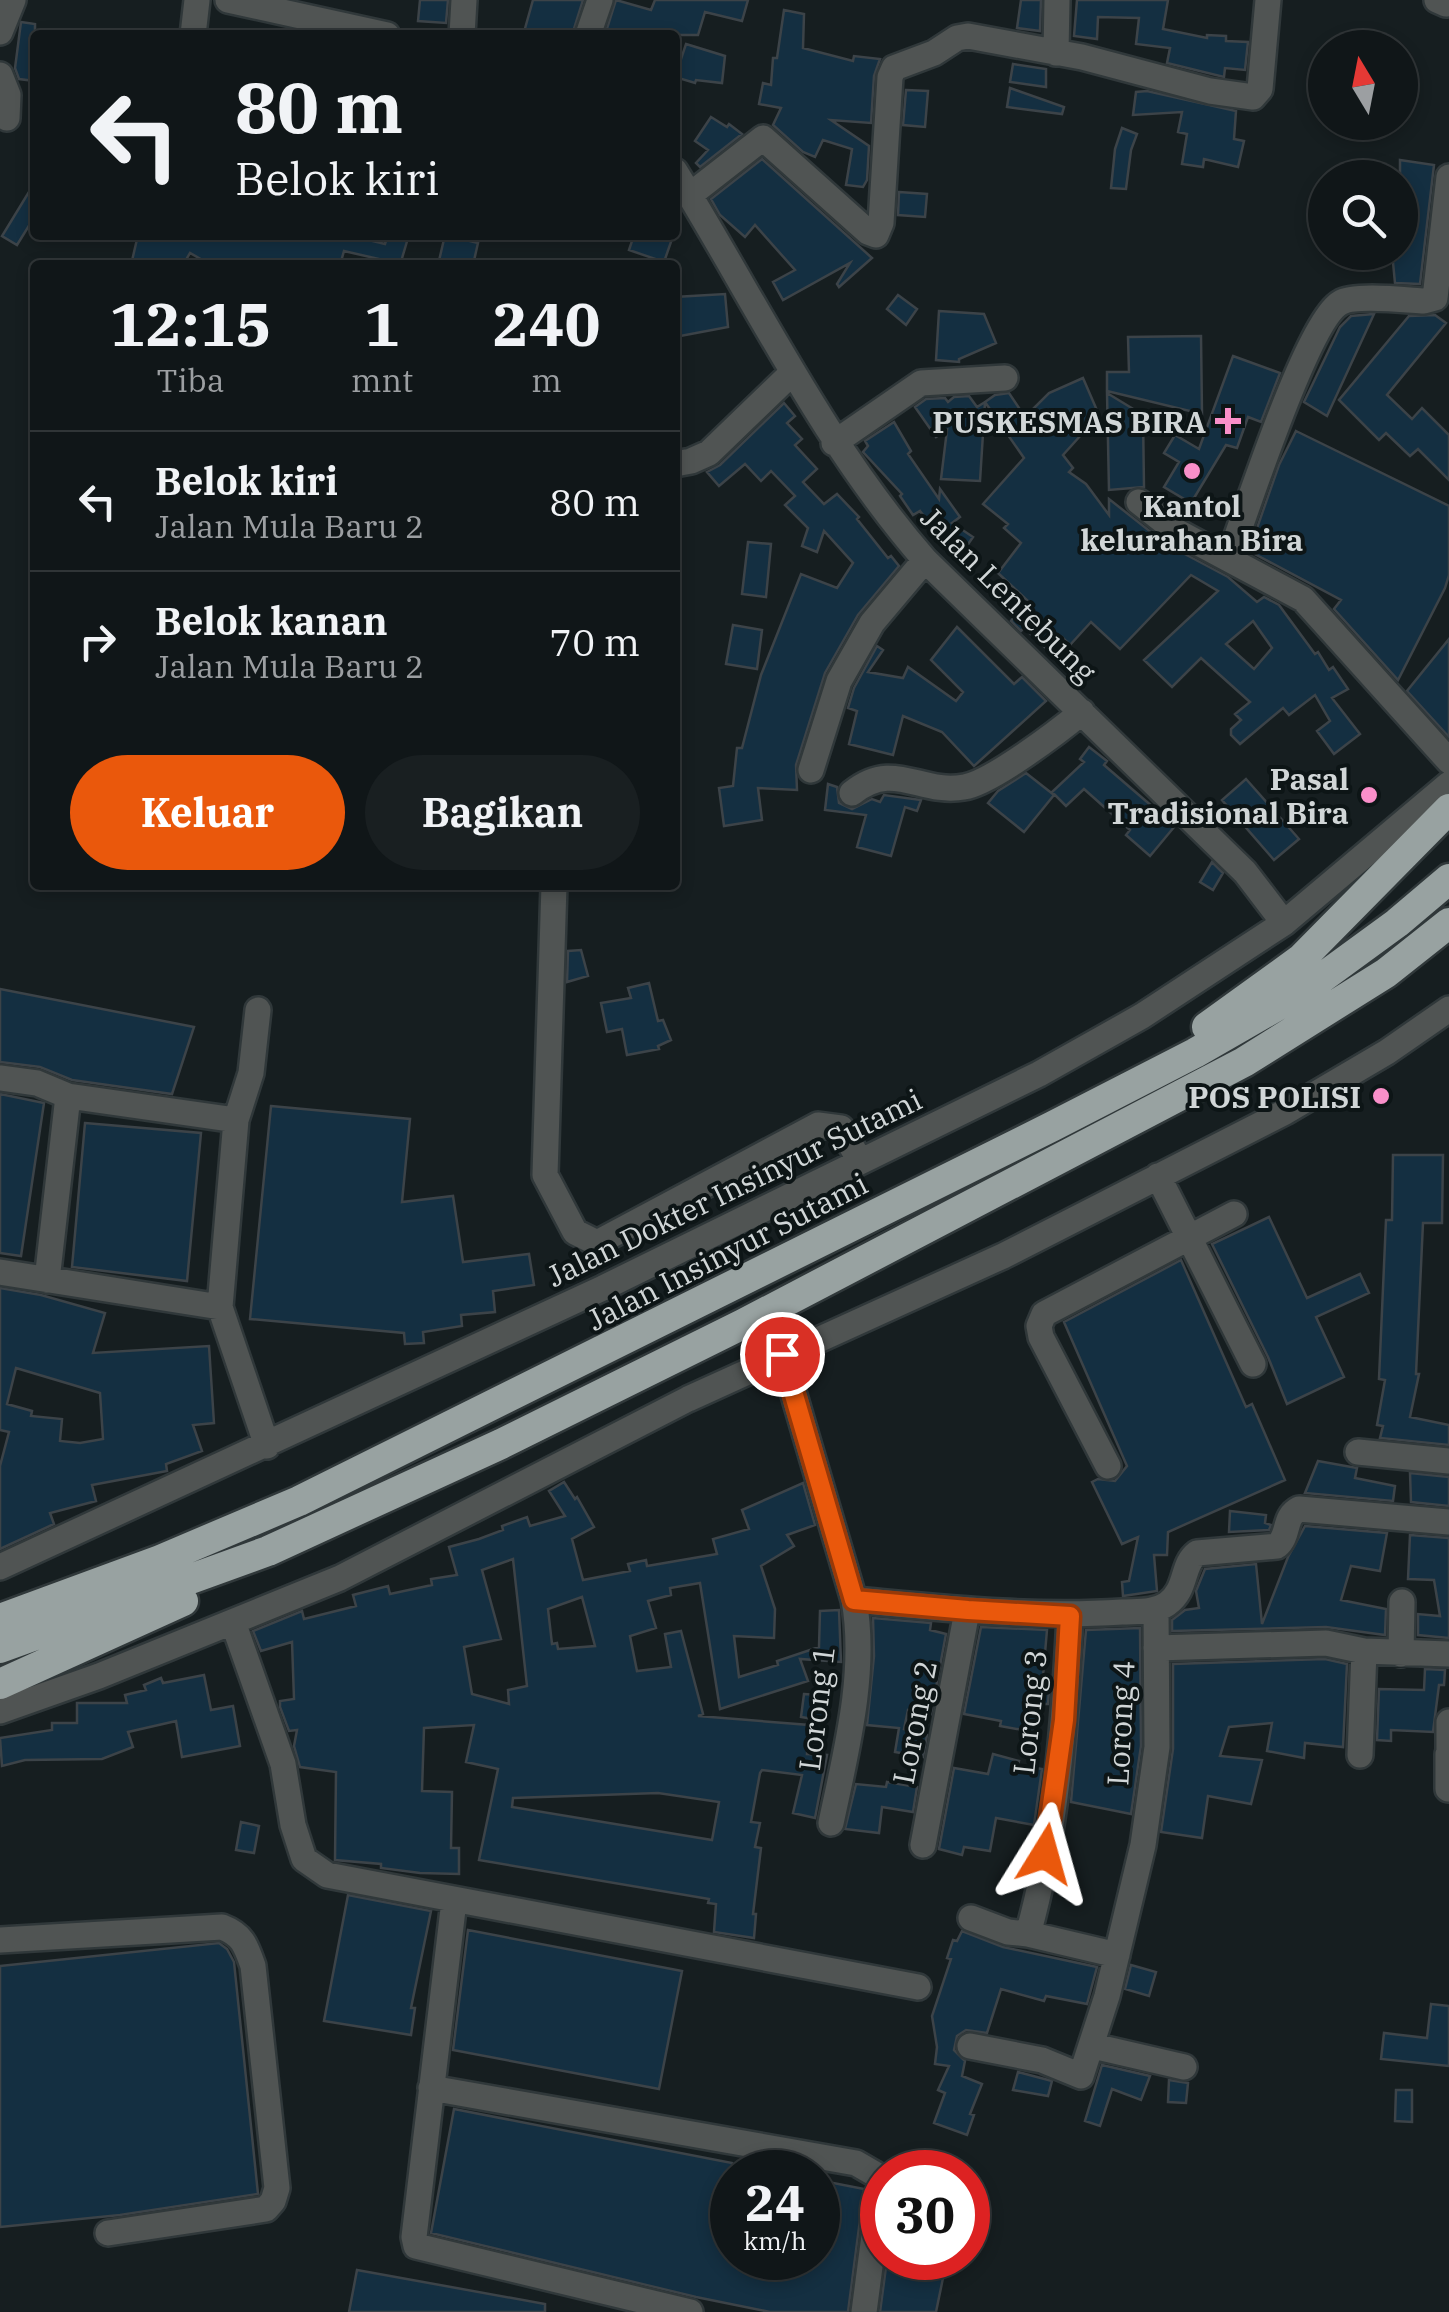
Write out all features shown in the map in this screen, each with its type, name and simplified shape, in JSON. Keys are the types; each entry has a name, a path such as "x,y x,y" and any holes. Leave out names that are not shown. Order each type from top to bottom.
{"highway":[{"path":"1053,1126 1189,1040 1300,958 1449,809"},
{"name":"Jalan Insinyur Sutami","path":"0,1619 160,1560 299,1501 1053,1126 1195,1053 1308,988 1397,923 1449,879"},
{"path":"1386,973 1449,923"},
{"path":"0,1648 268,1551 501,1444 1244,1062 1449,938"},
{"path":"0,1684 184,1600 268,1551"}],"street":[{"path":"0,32 13,0"},
{"path":"194,30 198,0"},
{"path":"228,0 363,30"},
{"path":"462,30 464,0"},
{"path":"590,30 600,0"},
{"path":"1056,53 1057,0"},
{"path":"690,195 763,138 876,235 881,224 890,77 894,68 968,36 1210,91 1253,97 1260,89 1268,0"},
{"path":"0,75 8,94 7,118"},
{"path":"1228,558 1286,402 1332,309 1349,299 1434,298 1449,177"},
{"name":"Jalan Lentebung","path":"680,179 834,442 891,522 925,560 1245,872 1284,923"},
{"path":"680,463 709,452 793,372"},
{"path":"834,442 921,382 1004,378"},
{"path":"1140,502 1176,531 1303,599 1449,761"},
{"path":"811,770 840,680 872,624 925,560"},
{"path":"852,794 863,784 882,777 951,788 978,783 1082,712"},
{"name":"Jalan Dokter Insinyur Sutami","path":"0,1568 603,1288 1056,1064 1142,1016 1284,923 1449,784"},
{"path":"554,890 544,1175 574,1232 597,1243 818,1125 841,1128 860,1161"},
{"path":"258,1010 251,1074 236,1120 220,1307 266,1446"},
{"path":"0,1711 340,1578 688,1399 1003,1256 1285,1112 1449,1010"},
{"path":"0,1078 37,1083 68,1096 236,1120"},
{"path":"47,1280 68,1096"},
{"path":"1158,1176 1253,1364"},
{"path":"1108,1466 1041,1336 1039,1326 1044,1314 1234,1214"},
{"path":"0,1272 220,1307"},
{"name":"Lorong 1","path":"782,1354 854,1600 858,1630 857,1666 832,1823"},
{"path":"1358,1452 1449,1461"},
{"path":"854,1600 1070,1616 1156,1610 1184,1585 1191,1557 1205,1551 1277,1546 1284,1540 1288,1518 1299,1509 1449,1522"},
{"path":"1401,1654 1402,1602"},
{"name":"Lorong 2","path":"922,1846 968,1610"},
{"name":"Lorong 4","path":"970,2046 1042,2060 1089,2079 1093,2046 1143,1844 1157,1747 1156,1610"},
{"name":"Lorong 3","path":"1028,1934 1040,1888 1064,1720 1070,1616"},
{"path":"233,1622 283,1764 304,1859 327,1876 918,1987"},
{"path":"1156,1648 1326,1642 1364,1651 1449,1654"},
{"path":"1360,1755 1364,1651"},
{"path":"1448,1789 1449,1722"},
{"path":"454,1902 416,2246 690,2312"},
{"path":"971,1918 1008,1932 1117,1954"},
{"path":"0,1940 222,1927 244,1940 252,1966 277,2188 273,2201 266,2209 108,2233"},
{"path":"1093,2046 1184,2067"},
{"path":"431,2088 856,2163 875,2174 881,2183 864,2312"}],"building":[{"path":"420,0 448,0 446,23 418,21"},
{"path":"533,0 583,0 574,30 525,30"},
{"path":"616,0 651,10 655,0 748,0 742,21 705,12 698,35 680,35 680,30 607,30"},
{"path":"1021,0 1041,0 1040,31 1017,28"},
{"path":"1077,0 1168,0 1163,29 1248,42 1245,70 1225,68 1224,77 1167,63 1170,48 1136,44 1139,18 1098,17 1097,39 1074,36"},
{"path":"784,10 804,14 803,48 853,61 854,56 880,59 874,76 871,123 831,120 869,146 863,187 846,185 852,149 823,140 815,157 803,152 773,125 781,108 759,104 763,83 771,85"},
{"path":"21,22 35,24 35,30 30,30 30,80 19,79 15,68"},
{"path":"686,44 725,56 722,83 680,78"},
{"path":"1013,64 1046,69 1046,87 1010,82"},
{"path":"1010,88 1064,107 1062,114 1007,107"},
{"path":"906,90 928,91 925,127 903,125"},
{"path":"1147,91 1236,111 1234,139 1244,141 1238,167 1204,159 1203,167 1182,164 1187,134 1178,132 1182,112 1133,115 1136,92"},
{"path":"711,117 742,134 700,167 696,163 708,150 695,141"},
{"path":"1122,128 1137,134 1126,189 1111,188 1115,149"},
{"path":"762,159 872,258 839,287 837,284 850,263 783,300 773,282 795,270 755,225 745,237 720,215 711,199"},
{"path":"1418,163 1434,165 1420,284 1395,283 1394,270 1418,270"},
{"path":"30,190 30,224 17,245 2,236"},
{"path":"899,192 927,194 925,217 898,215"},
{"path":"137,240 369,240 385,244 386,240 407,240 401,260 344,251 341,260 202,260 190,253 186,260 132,260"},
{"path":"444,240 478,243 474,260 439,260"},
{"path":"632,240 672,240 665,260 629,250"},
{"path":"725,294 728,327 680,336 680,297"},
{"path":"898,295 917,309 906,325 887,309"},
{"path":"939,311 984,314 996,343 959,362 936,360"},
{"path":"1374,314 1327,416 1304,402 1340,327 1351,316"},
{"path":"1435,315 1446,323 1387,395 1412,419 1422,408 1449,435 1449,480 1418,449 1410,456 1386,433 1379,440 1339,400 1409,316"},
{"path":"1201,336 1202,414 1107,391 1107,372 1129,372 1128,337"},
{"path":"1233,356 1280,373 1261,422 1248,417 1237,448 1226,445 1191,503 1164,487 1179,462 1164,453 1175,435 1199,449"},
{"path":"1083,378 1099,415 1063,455 1073,468 1069,472 1086,484 1109,515 1109,499 1166,544 1228,577 1257,602 1264,597 1279,605 1315,654 1318,652 1329,670 1333,667 1348,689 1332,698 1360,734 1334,754 1317,731 1330,721 1315,695 1289,715 1283,708 1240,744 1231,735 1231,729 1241,720 1235,714 1250,702 1201,658 1172,687 1144,660 1218,591 1191,575 1120,649 1091,622 1070,645 1062,637 1048,650 1011,621 1028,601 998,573 1021,543 1004,528 1008,524 983,504 1024,458 985,402 995,395 1009,393 1025,417 1049,393","holes":["1253,621 1272,648 1254,669 1226,644"]},
{"path":"1107,393 1143,415 1144,487 1109,490"},
{"path":"969,396 977,407 985,402 980,481 941,479 947,430 936,437 915,407 926,399 945,398 948,402 954,397"},
{"path":"784,403 795,416 787,423 802,439 795,445 817,469 803,482 824,504 837,494 888,558 891,556 899,566 858,615 825,673 796,765 797,790 758,788 762,820 724,826 719,788 733,786 737,748 742,748 761,675 801,574 837,588 853,563 824,531 817,552 802,546 808,528 785,505 795,496 771,471 761,481 745,464 719,486 707,472 720,465"},
{"path":"894,422 911,451 908,454 939,499 940,489 960,517 952,523 973,537 962,553 937,534 934,536 935,531 920,511 913,515 902,494 863,452 868,446 865,441"},
{"path":"1296,431 1449,506 1449,575 1398,680 1334,609 1341,600 1249,551 1279,465"},
{"path":"748,542 771,544 766,597 742,594"},
{"path":"733,625 762,630 757,669 726,664"},
{"path":"957,627 1014,684 1022,677 1046,701 974,766 942,732 903,716 893,755 849,744 857,711 848,708 854,688 877,646 883,650 868,672 903,678 908,667 956,701 963,692 931,660"},
{"path":"1449,639 1449,737 1407,691"},
{"path":"1089,747 1107,761 1104,765 1175,826 1150,856 1126,835 1130,830 1084,789 1066,806 1052,792 1084,762 1080,759"},
{"path":"1026,773 1054,795 1024,832 988,803 998,791"},
{"path":"1246,779 1299,839 1274,860 1222,800"},
{"path":"828,784 837,787 839,803 852,809 872,799 880,802 884,795 921,800 917,811 905,807 891,856 857,847 866,815 825,810"},
{"path":"1212,862 1223,873 1213,890 1200,882"},
{"path":"581,950 588,976 567,982 568,951"},
{"path":"649,983 658,1021 663,1020 671,1040 659,1049 627,1055 622,1029 607,1032 601,1003 631,998 628,988"},
{"path":"0,989 194,1027 172,1094 72,1080 40,1067 0,1062"},
{"path":"0,1094 44,1103 21,1256 0,1253"},
{"path":"271,1106 410,1119 402,1202 453,1196 463,1262 529,1254 534,1285 493,1291 495,1312 461,1315 462,1326 423,1332 424,1343 405,1344 404,1333 250,1319"},
{"path":"85,1123 201,1133 187,1281 72,1267"},
{"path":"1393,1155 1443,1155 1442,1223 1423,1223 1419,1374 1410,1417 1449,1425 1449,1445 1380,1438 1383,1426 1377,1425 1385,1380 1379,1379 1386,1220 1392,1220"},
{"path":"1269,1217 1307,1298 1360,1274 1369,1293 1316,1317 1344,1377 1287,1404 1212,1244"},
{"path":"1181,1260 1246,1407 1252,1404 1285,1480 1168,1532 1167,1555 1154,1555 1157,1591 1123,1596 1122,1582 1129,1581 1138,1537 1122,1544 1092,1482 1115,1481 1127,1466 1064,1322"},
{"path":"0,1288 105,1313 93,1353 209,1346 214,1423 193,1425 202,1451 166,1464 167,1471 92,1485 96,1501 50,1513 54,1524 0,1549 0,1466 9,1432 0,1430","holes":["16,1368 100,1393 103,1439 80,1443 60,1441 62,1419 31,1416 32,1411 7,1404"]},
{"path":"1318,1461 1357,1468 1355,1478 1395,1486 1393,1501 1305,1493"},
{"path":"1410,1473 1449,1477 1449,1506 1411,1502"},
{"path":"564,1482 594,1527 572,1539 583,1580 630,1571 628,1564 646,1560 647,1566 717,1554 713,1539 749,1529 742,1510 803,1483 815,1525 787,1535 794,1546 761,1566 775,1609 774,1638 734,1636 739,1677 819,1647 820,1611 839,1610 841,1662 800,1659 808,1681 720,1709 700,1583 670,1588 671,1595 648,1601 656,1628 630,1636 637,1671 671,1667 665,1634 681,1631 703,1714 698,1716 809,1725 807,1754 827,1755 815,1818 793,1813 802,1775 762,1770 760,1773 751,1822 760,1823 755,1847 761,1848 754,1938 714,1932 716,1904 708,1903 709,1899 479,1860 498,1769 466,1762 474,1725 424,1728 422,1791 452,1792 451,1848 459,1848 459,1874 420,1873 381,1868 381,1864 335,1860 336,1772 300,1767 294,1746 297,1730 289,1731 280,1707 280,1701 294,1699 292,1642 261,1651 253,1631 302,1611 304,1619 356,1606 353,1595 388,1586 390,1594 432,1585 431,1579 457,1575 449,1547 503,1530 502,1526 527,1517 530,1526 565,1516 549,1491","holes":["513,1559 527,1686 508,1690 509,1704 472,1694 464,1647 501,1639 482,1570","582,1597 595,1646 558,1649 557,1643 552,1644 548,1609","658,1793 719,1802 712,1840 512,1807 513,1798"]},
{"path":"1230,1511 1266,1515 1269,1530 1229,1532"},
{"path":"1305,1526 1387,1533 1380,1571 1351,1566 1341,1600 1386,1609 1385,1635 1326,1627 1172,1631 1172,1620 1185,1610 1199,1608 1196,1591 1205,1569 1256,1564 1262,1624 1288,1557"},
{"path":"1410,1535 1449,1538 1449,1638 1418,1635 1418,1614 1440,1616 1434,1580 1408,1579"},
{"path":"873,1618 931,1623 930,1630 946,1634 931,1714 908,1710 904,1729 927,1735 923,1757 895,1752 899,1728 867,1725 874,1656"},
{"path":"981,1627 1047,1630 1043,1676 1050,1676 1048,1704 1039,1704 1034,1732 964,1714"},
{"path":"1140,1628 1141,1746 1131,1814 1071,1802 1086,1630"},
{"path":"1325,1659 1347,1664 1343,1747 1305,1743 1304,1758 1267,1751 1272,1723 1229,1727 1220,1756 1262,1760 1251,1804 1208,1796 1202,1838 1161,1832 1173,1749 1173,1664"},
{"path":"1425,1669 1445,1670 1444,1685 1439,1685 1433,1732 1391,1730 1391,1741 1377,1740 1379,1689 1424,1690"},
{"path":"204,1675 211,1710 233,1706 240,1746 182,1757 176,1721 128,1732 133,1747 102,1759 25,1760 2,1766 0,1738 52,1730 52,1723 77,1723 77,1703 127,1703 125,1695 146,1690 144,1685 161,1678 163,1683"},
{"path":"804,1694 830,1696 825,1721 801,1717"},
{"path":"993,1754 1019,1761 1018,1765 1042,1769 1034,1825 996,1818 990,1851 964,1847 962,1855 939,1849 954,1768 988,1774"},
{"path":"887,1782 917,1787 913,1812 882,1807 879,1833 845,1829 856,1784 886,1787"},
{"path":"241,1822 259,1826 254,1853 236,1850"},
{"path":"348,1895 431,1911 411,2008 415,2008 411,2035 324,2021"},
{"path":"468,1930 682,1971 659,2089 453,2050"},
{"path":"962,1931 1003,1947 1097,1967 1087,2004 1046,1996 1044,2001 1001,1989 987,2033 966,2030 957,2036 954,2050 965,2061 962,2076 982,2084 970,2114 974,2115 967,2135 934,2123 945,2093 938,2090 949,2066 935,2064 937,2047 932,2016 951,1959 947,1958 953,1940 957,1941"},
{"path":"219,1943 234,1962 258,2194 120,2215 0,2227 0,1966"},
{"path":"1131,1965 1156,1972 1149,1996 1125,1989"},
{"path":"1431,2004 1449,2006 1449,2066 1381,2059 1384,2033 1427,2038"},
{"path":"1102,2065 1150,2076 1141,2100 1112,2089 1100,2126 1085,2121"},
{"path":"1018,2072 1052,2081 1048,2096 1013,2090"},
{"path":"1169,2080 1188,2083 1186,2103 1168,2102"},
{"path":"1396,2090 1412,2090 1412,2122 1395,2121"},
{"path":"454,2109 710,2159 710,2280 840,2280 840,2184 860,2188 860,2220 848,2312 770,2312 431,2233"},
{"path":"357,2270 545,2304 545,2312 349,2312"},
{"path":"884,2280 943,2280 936,2312 880,2312"}],"place":[{"name":"PUSKESMAS BIRA","path":"1228,421"},
{"name":"Kantol kelurahan Bira","path":"1192,471"},
{"name":"Pasal Tradisional Bira","path":"1369,795"},
{"name":"POS POLISI","path":"1381,1096"}],"route":[{"path":"782,1354 854,1600 1070,1616 1064,1720 1045,1854"}]}
